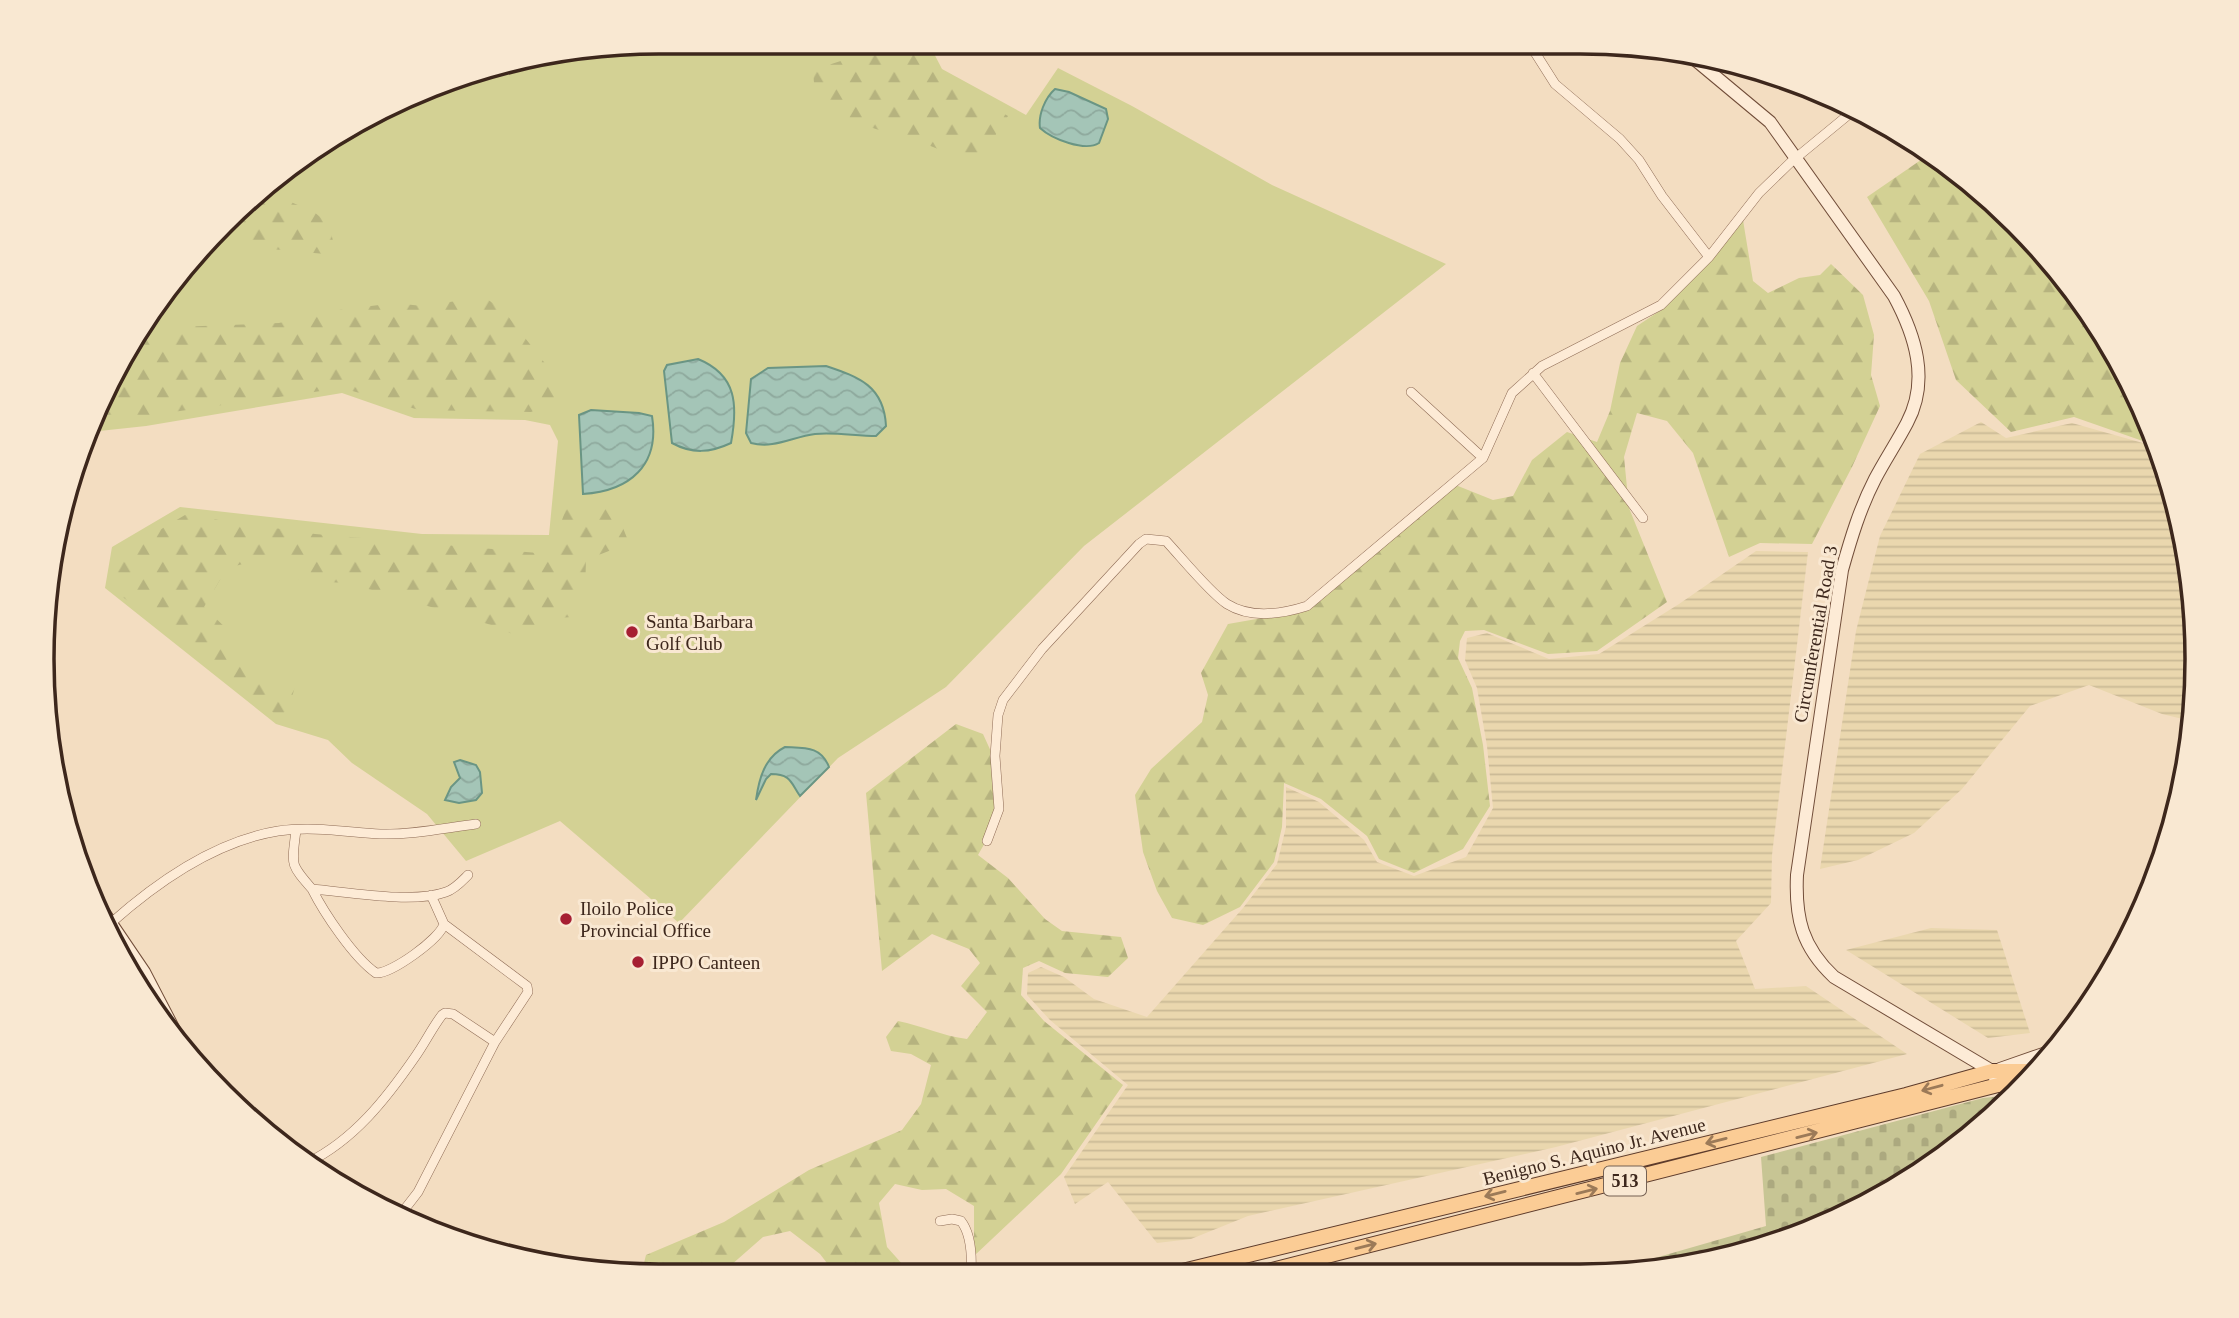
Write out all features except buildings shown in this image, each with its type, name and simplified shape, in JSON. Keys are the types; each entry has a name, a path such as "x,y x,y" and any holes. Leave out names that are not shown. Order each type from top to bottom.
{"main road":[{"name":"Circumferential Road 3","path":"1705,68 1770,122 1894,296 1909,324 1917,351 1919,374 1913,411 1866,496 1842,569 1797,875 1799,924 1816,957 1834,977 1995,1078"},
{"path":"129,950 156,995"},
{"path":"1995,1078 2034,1059"},
{"name":"Benigno S. Aquino Jr. Avenue","path":"1211,1264 1906,1095 2019,1075"},
{"name":"Benigno S. Aquino Jr. Avenue","path":"1297,1264 1995,1078"},
{"path":"1305,1241 1309,1261"}],"street":[{"path":"1536,54 1555,84 1620,139 1639,160 1662,196 1709,257"},
{"path":"987,841 999,809 995,757 998,715 1003,700 1042,649 1139,544 1146,539 1166,541 1228,605 1266,615 1286,613 1307,606 1483,458 1512,393 1533,373 1661,305 1709,257 1759,193 1796,157 1846,117"},
{"path":"1533,373 1643,518"},
{"path":"1411,393 1483,458"},
{"path":"112,915 225,847 252,837 296,830 383,834 476,824"},
{"path":"296,830 293,866 298,875 312,889 332,924 376,973 388,971 429,944 442,931 444,924"},
{"path":"312,889 410,897 448,891 468,875"},
{"path":"406,1208 418,1192 495,1042 526,995 527,986 444,924 431,895"},
{"path":"317,1158 362,1126 415,1057 442,1015 453,1014 495,1042"},
{"path":"940,1221 961,1221 971,1248 971,1264"}],"shaded area":[{"path":"1981,422 2006,438 2072,423 2145,444 2164,502 2180,580 2185,659 2181,719 2162,714 2089,685 2030,706 1962,789 1914,833 1858,860 1820,869 1856,631 1880,536 1920,454"},
{"path":"1756,551 1808,552 1772,855 1771,903 1736,941 1755,989 1806,986 1907,1054 1556,1147 1248,1216 1191,1239 1157,1243 1108,1182 1075,1204 1064,1177 1128,1085 1050,1020 1027,995 1028,973 1041,967 1064,977 1094,999 1147,1017 1243,908 1277,864 1286,827 1286,787 1319,802 1364,840 1377,862 1414,876 1466,857 1493,808 1487,746 1477,688 1465,660 1467,638 1487,633 1549,659 1599,654"},
{"path":"1931,928 1997,930 2030,1033 1988,1038 1846,950"}],"green space":[{"path":"659,54 934,54 942,69 1026,115 1058,68 1132,106 1272,185 1446,264 1084,546 946,687 838,758 679,923 560,821 466,861 427,814 352,763 328,740 276,724 105,588 112,547 180,507 422,534 549,535 558,441 550,425 525,420 414,418 342,393 146,426 99,431 135,357 156,323 204,260 260,204 323,156 357,135 428,100 502,75 580,59"},
{"path":"926,54 936,74 1008,116 995,136 990,155 978,166 928,145 864,125 833,109 815,86 813,70 856,56"},
{"path":"1921,160 1979,204 2035,260 2083,323 2104,357 2144,441 2074,417 2011,432 1956,380 1929,301 1867,197"},
{"path":"272,194 314,212 329,224 333,241 325,254 260,248 227,236"},
{"path":"1742,214 1753,281 1768,293 1799,278 1820,275 1831,264 1863,295 1874,335 1871,375 1880,406 1812,544 1760,543 1729,557 1693,453 1667,421 1637,413 1624,457 1629,508 1667,602 1597,651 1548,654 1484,630 1465,631 1460,641 1458,658 1472,688 1483,745 1490,806 1463,849 1414,873 1379,859 1367,836 1321,799 1284,783 1282,827 1274,862 1240,907 1203,925 1172,918 1157,891 1143,852 1135,795 1151,769 1202,722 1208,695 1201,673 1228,624 1303,611 1453,484 1493,500 1513,496 1532,460 1567,432 1597,442 1610,411 1620,363 1637,326 1667,306"},
{"path":"484,297 503,310 551,371 557,386 556,398 531,412 419,410 342,388 103,422 152,330 279,323 323,312 395,303 422,306"},
{"path":"568,503 608,508 621,523 629,543 586,560 585,592 573,617 546,623 526,641 498,627 384,593 344,583 299,580 278,559 227,568 204,607 231,633 229,655 278,686 295,686 290,705 280,718 111,588 121,553 185,515 315,534 550,554"},
{"path":"956,724 983,734 998,767 999,818 978,855 1008,878 1045,919 1062,931 1121,937 1128,958 1108,977 1065,973 1039,961 1023,968 1021,995 1044,1021 1123,1085 1061,1174 974,1256 974,1206 946,1189 922,1190 895,1184 879,1203 887,1247 902,1264 828,1264 820,1254 790,1231 763,1237 732,1264 644,1263 646,1255 724,1222 809,1170 902,1130 921,1104 931,1065 911,1054 891,1051 886,1037 898,1021 967,1039 987,1012 961,986 980,963 969,949 932,934 882,971 866,793"},
{"path":"1998,1096 1916,1162 1847,1201 1811,1218 1737,1243 1649,1260 1766,1226 1761,1157 1983,1098"}],"water":[{"path":"1055,89 1069,92 1106,109 1108,119 1099,143 1086,146 1069,143 1040,128 1043,107"},
{"path":"698,359 721,374 732,393 734,404 731,443 701,451 672,443 664,371 667,365"},
{"path":"826,366 859,379 875,392 884,412 886,426 876,436 823,434 807,435 767,445 751,443 746,433 751,379 768,368"},
{"path":"591,410 652,416 653,433 646,461 628,481 600,492 583,494 579,415"},
{"path":"785,747 806,748 817,752 829,767 800,796 787,778 771,774 756,800 764,769 772,756"},
{"path":"460,760 476,765 480,772 482,793 476,800 459,803 445,800 451,787 460,778 454,762"}],"place":[{"name":"Santa Barbara Golf Club","path":"632,632"},
{"name":"Iloilo Police Provincial Office","path":"566,919"},
{"name":"IPPO Canteen","path":"638,962"}]}
